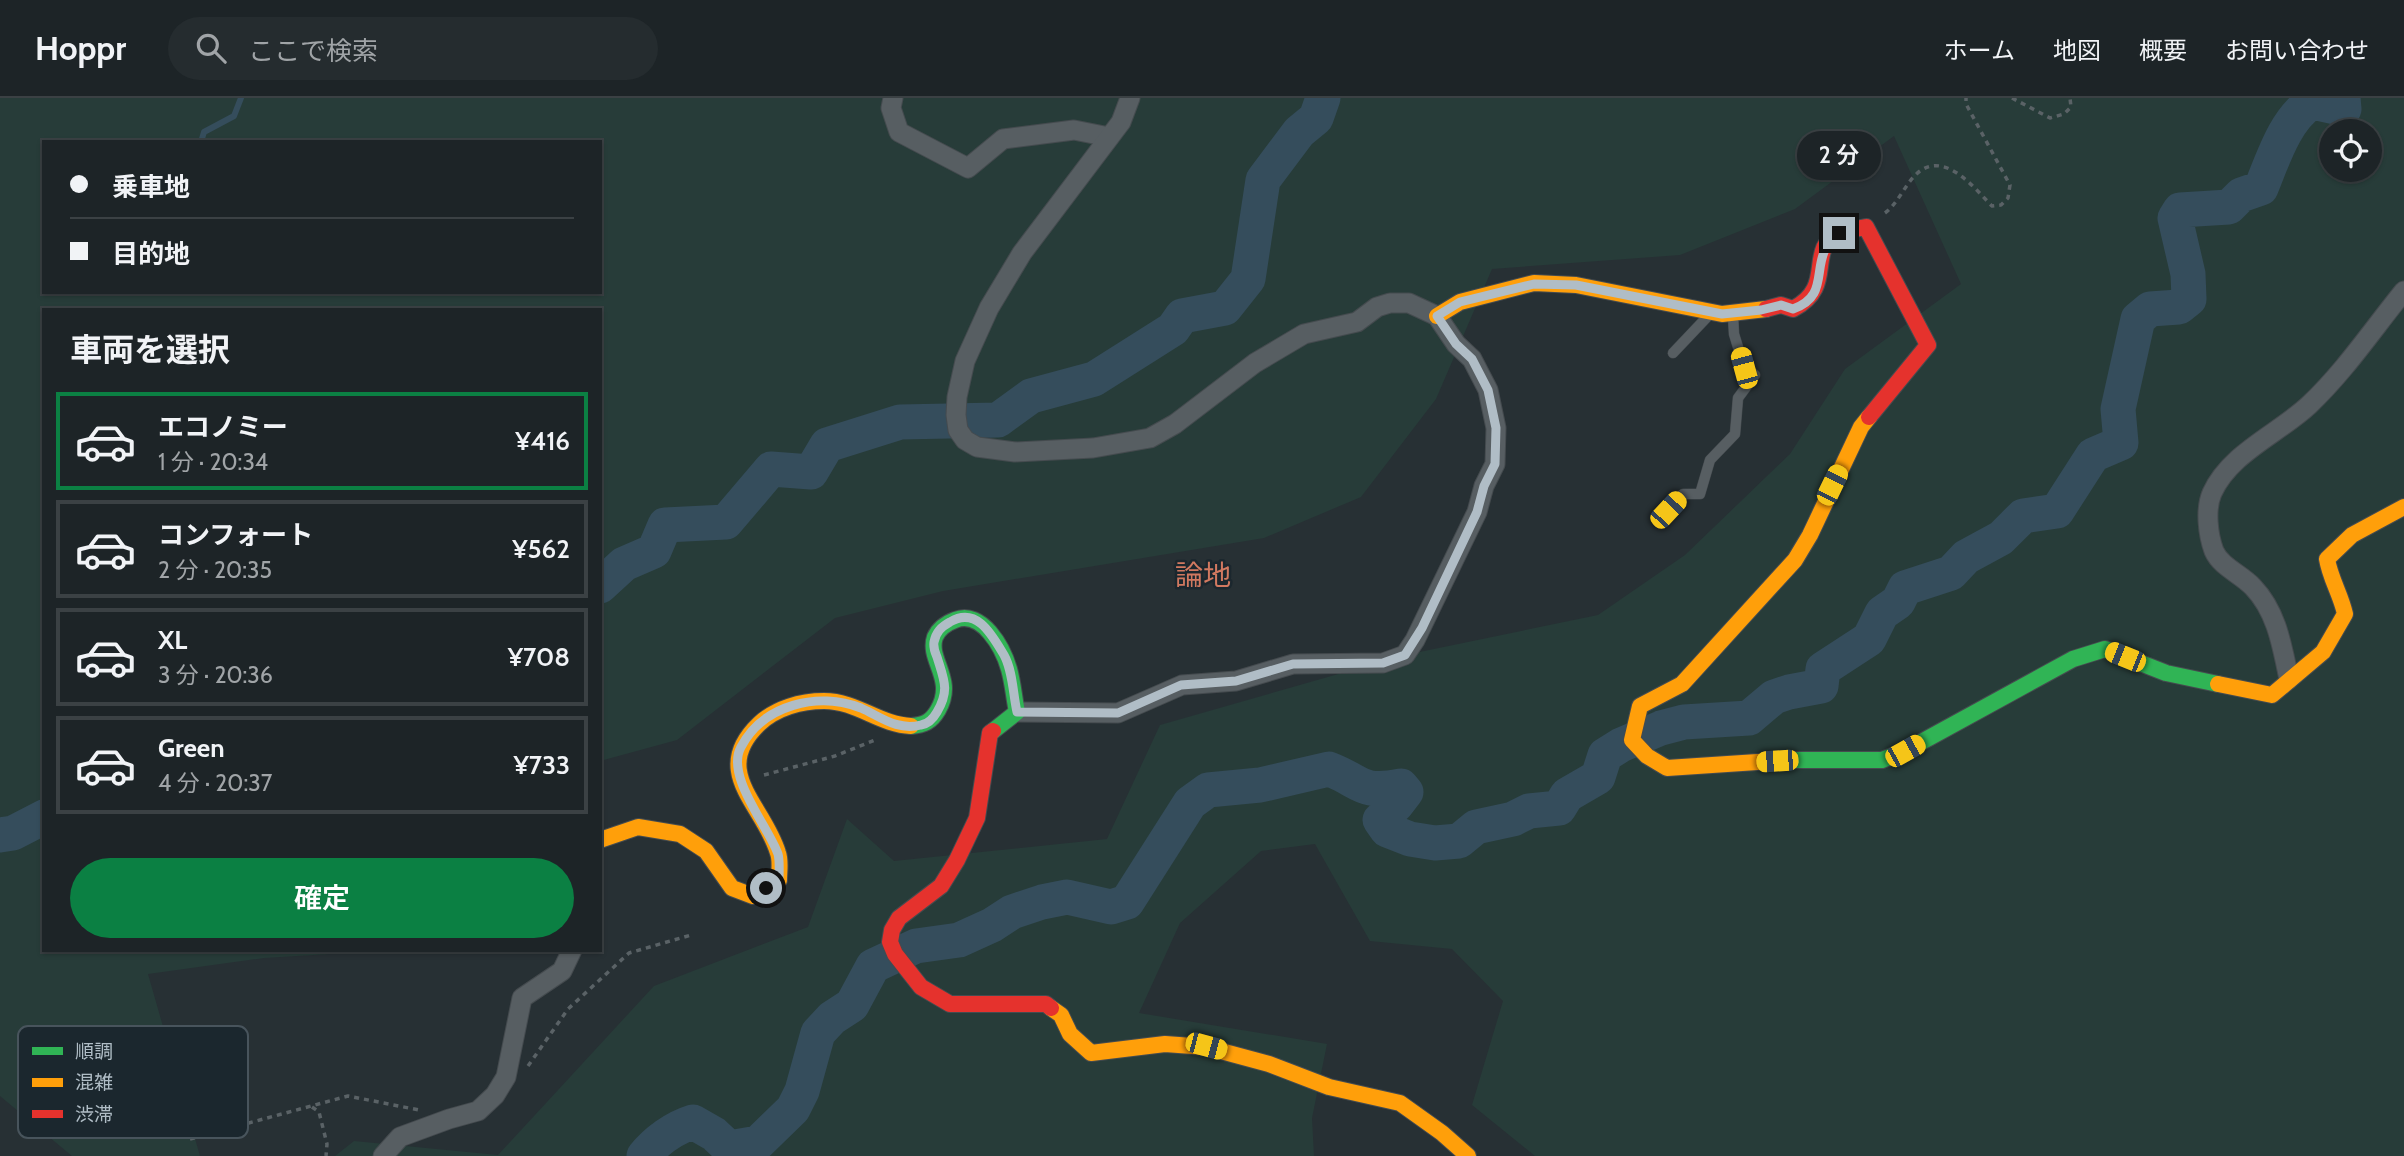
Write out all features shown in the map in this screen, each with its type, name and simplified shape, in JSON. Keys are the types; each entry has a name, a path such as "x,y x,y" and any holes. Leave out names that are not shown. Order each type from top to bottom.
{"street":[{"path":"893,98 891,108 899,132 968,168 1003,139 1074,130 1110,137"},
{"path":"1130,98 1121,122 1022,253 989,308 972,343 957,397 958,430 965,440 977,447 1015,452 1093,448 1150,438 1175,424 1255,363 1304,334 1357,322 1377,307 1390,303 1409,303 1437,316 1456,344 1472,359 1488,390 1496,428 1495,464 1484,486 1477,512 1422,628 1405,655 1383,663 1293,664 1236,681 1181,685 1118,713 1017,712 990,733 977,818 957,860 941,886 899,918 892,930 890,942 895,954 921,987 950,1003 1046,1004 1061,1015 1070,1034 1091,1053 1165,1044 1206,1046 1269,1064 1329,1087 1400,1103 1442,1133 1468,1156"},
{"path":"1437,316 1460,302 1534,284 1556,283 1712,312 1733,314 1781,305 1793,309 1810,302 1818,290 1819,264 1829,240 1839,233 1866,227 1928,345 1861,427 1810,535 1795,560 1682,684 1640,706 1632,740 1640,752 1667,768 1798,759 1882,760 1905,751 2073,659 2105,649 2166,673 2272,695 2323,652 2345,614 2327,559 2335,547 2353,534 2404,507"},
{"path":"2289,679 2277,625 2253,587 2226,566 2215,553 2209,533 2210,495 2239,457 2308,405 2334,379 2404,291"},
{"path":"602,839 638,827 680,834 706,851 732,888 753,895 779,880 779,855 737,770 739,748 764,718 791,706 819,700 865,711 900,726 922,725 933,719 946,693 933,646 936,633 954,620 967,617 982,622 992,633 1007,660 1017,712"},
{"path":"383,1156 400,1138 478,1111 506,1077 522,998 562,971 571,952"}],"lane":[{"path":"1673,353 1712,312"},
{"path":"1668,510 1683,494 1700,494 1710,460 1735,434 1738,398 1755,375 1744,368 1734,334 1733,314"}],"path":[{"path":"1866,227 1891,208 1919,172 1931,167 1943,166 1957,173 1992,206 2001,205 2008,198 2010,185 1966,104 1966,98"},
{"path":"2012,98 2050,118 2064,114 2071,107 2070,98"},
{"path":"741,778 770,775 875,742 865,711"},
{"path":"501,1085 515,1085 568,1009 629,953 691,934"},
{"path":"248,1123 348,1096 429,1112"},
{"path":"310,1106 319,1112 327,1144 326,1156"}],"green space":[{"path":"0,98 2404,98 2404,1156 1535,1156 1472,1105 1503,1001 1452,949 1370,941 1315,844 1261,851 1180,923 1139,1013 1327,1044 1312,1118 1314,1156 335,1156 354,1141 498,1155 654,986 808,927 847,819 894,861 1107,839 1160,725 1405,655 1598,615 1685,555 1790,454 1845,369 1961,284 1894,136 1795,209 1680,255 1492,269 1436,399 1361,497 1264,538 943,591 835,618 677,740 602,760 602,308 42,308 42,952 331,952 148,974 163,1026 18,1026 18,1111 0,1096"},
{"path":"50,1138 195,1138 200,1156 72,1156"}],"waterway":[{"path":"202,140 204,132 234,116 241,98"},
{"path":"602,584 624,564 654,551 665,525 726,522 771,469 811,472 827,445 900,422 998,420 1031,396 1094,379 1173,329 1182,316 1225,308 1248,279 1263,180 1299,132 1316,118 1323,98"},
{"path":"644,1156 666,1136 693,1122 714,1134 729,1148 758,1143 793,1109 802,1091 818,1033 832,1018 852,1005 873,966 916,946 959,940 992,925 1012,912 1042,902 1067,897 1111,907 1127,902 1190,803 1208,790 1260,785 1329,769 1369,788 1401,786 1406,792 1380,820 1387,830 1410,839 1435,843 1459,841 1476,827 1513,819 1529,811 1559,808 1567,795 1598,777 1605,755 1621,745 1661,728 1684,722 1749,718 1774,697 1821,686 1823,669 1869,639 1882,613 1898,602 1905,588 1951,573 1966,557 2001,538 2023,516 2057,511 2093,455 2121,443 2118,409 2138,319 2150,309 2179,307 2189,299 2188,274 2175,218 2180,210 2229,207 2241,195 2261,188 2281,140 2303,109 2312,102 2344,109 2343,98"},
{"path":"0,835 13,833 42,818"}],"traffic: fast":[{"path":"911,726 930,720 943,699 943,679 935,654 935,637 946,624 965,618 974,620 990,632 1002,651 1010,674 1017,712 993,731"},
{"path":"1786,760 1882,760 1905,751 2073,659 2105,649 2166,673 2218,684"}],"traffic: slow":[{"path":"1437,316 1460,302 1534,283 1576,285 1722,314 1766,309"},
{"path":"1786,760 1667,768 1647,756 1632,740 1640,706 1682,684 1795,560 1810,535 1861,427 1869,417"},
{"path":"2218,684 2272,695 2323,652 2345,614 2327,559 2352,535 2404,507"},
{"path":"602,839 638,827 680,834 706,851 732,888 753,896 779,880 780,866 771,836 744,789 739,773 739,758 745,741 759,724 789,706 824,701 847,705 889,722 911,726"},
{"path":"1051,1008 1061,1015 1070,1034 1091,1053 1165,1044 1206,1047 1269,1064 1329,1087 1400,1103 1442,1133 1468,1156"}],"traffic: jam":[{"path":"1766,309 1781,305 1793,309 1806,300 1814,290 1821,258 1829,240 1839,233 1866,227 1928,345 1869,417"},
{"path":"993,731 990,733 977,818 957,860 941,886 899,918 892,930 890,942 895,954 921,987 950,1004 1046,1004 1051,1008"}],"district":[{"name":"論地","path":"1203,575"}],"route":[{"path":"766,888 779,880 779,855 737,770 739,748 764,718 791,706 819,700 861,708 881,720 900,726 922,725 933,719 946,693 933,646 936,633 954,620 967,617 982,622 992,633 1007,660 1017,712 1118,713 1181,685 1236,681 1293,664 1383,663 1405,655 1422,628 1477,512 1484,486 1495,464 1496,428 1488,390 1472,359 1456,344 1437,316 1460,302 1534,284 1556,283 1722,314 1781,305 1793,309 1810,302 1818,290 1822,253 1829,240 1839,233"}]}
